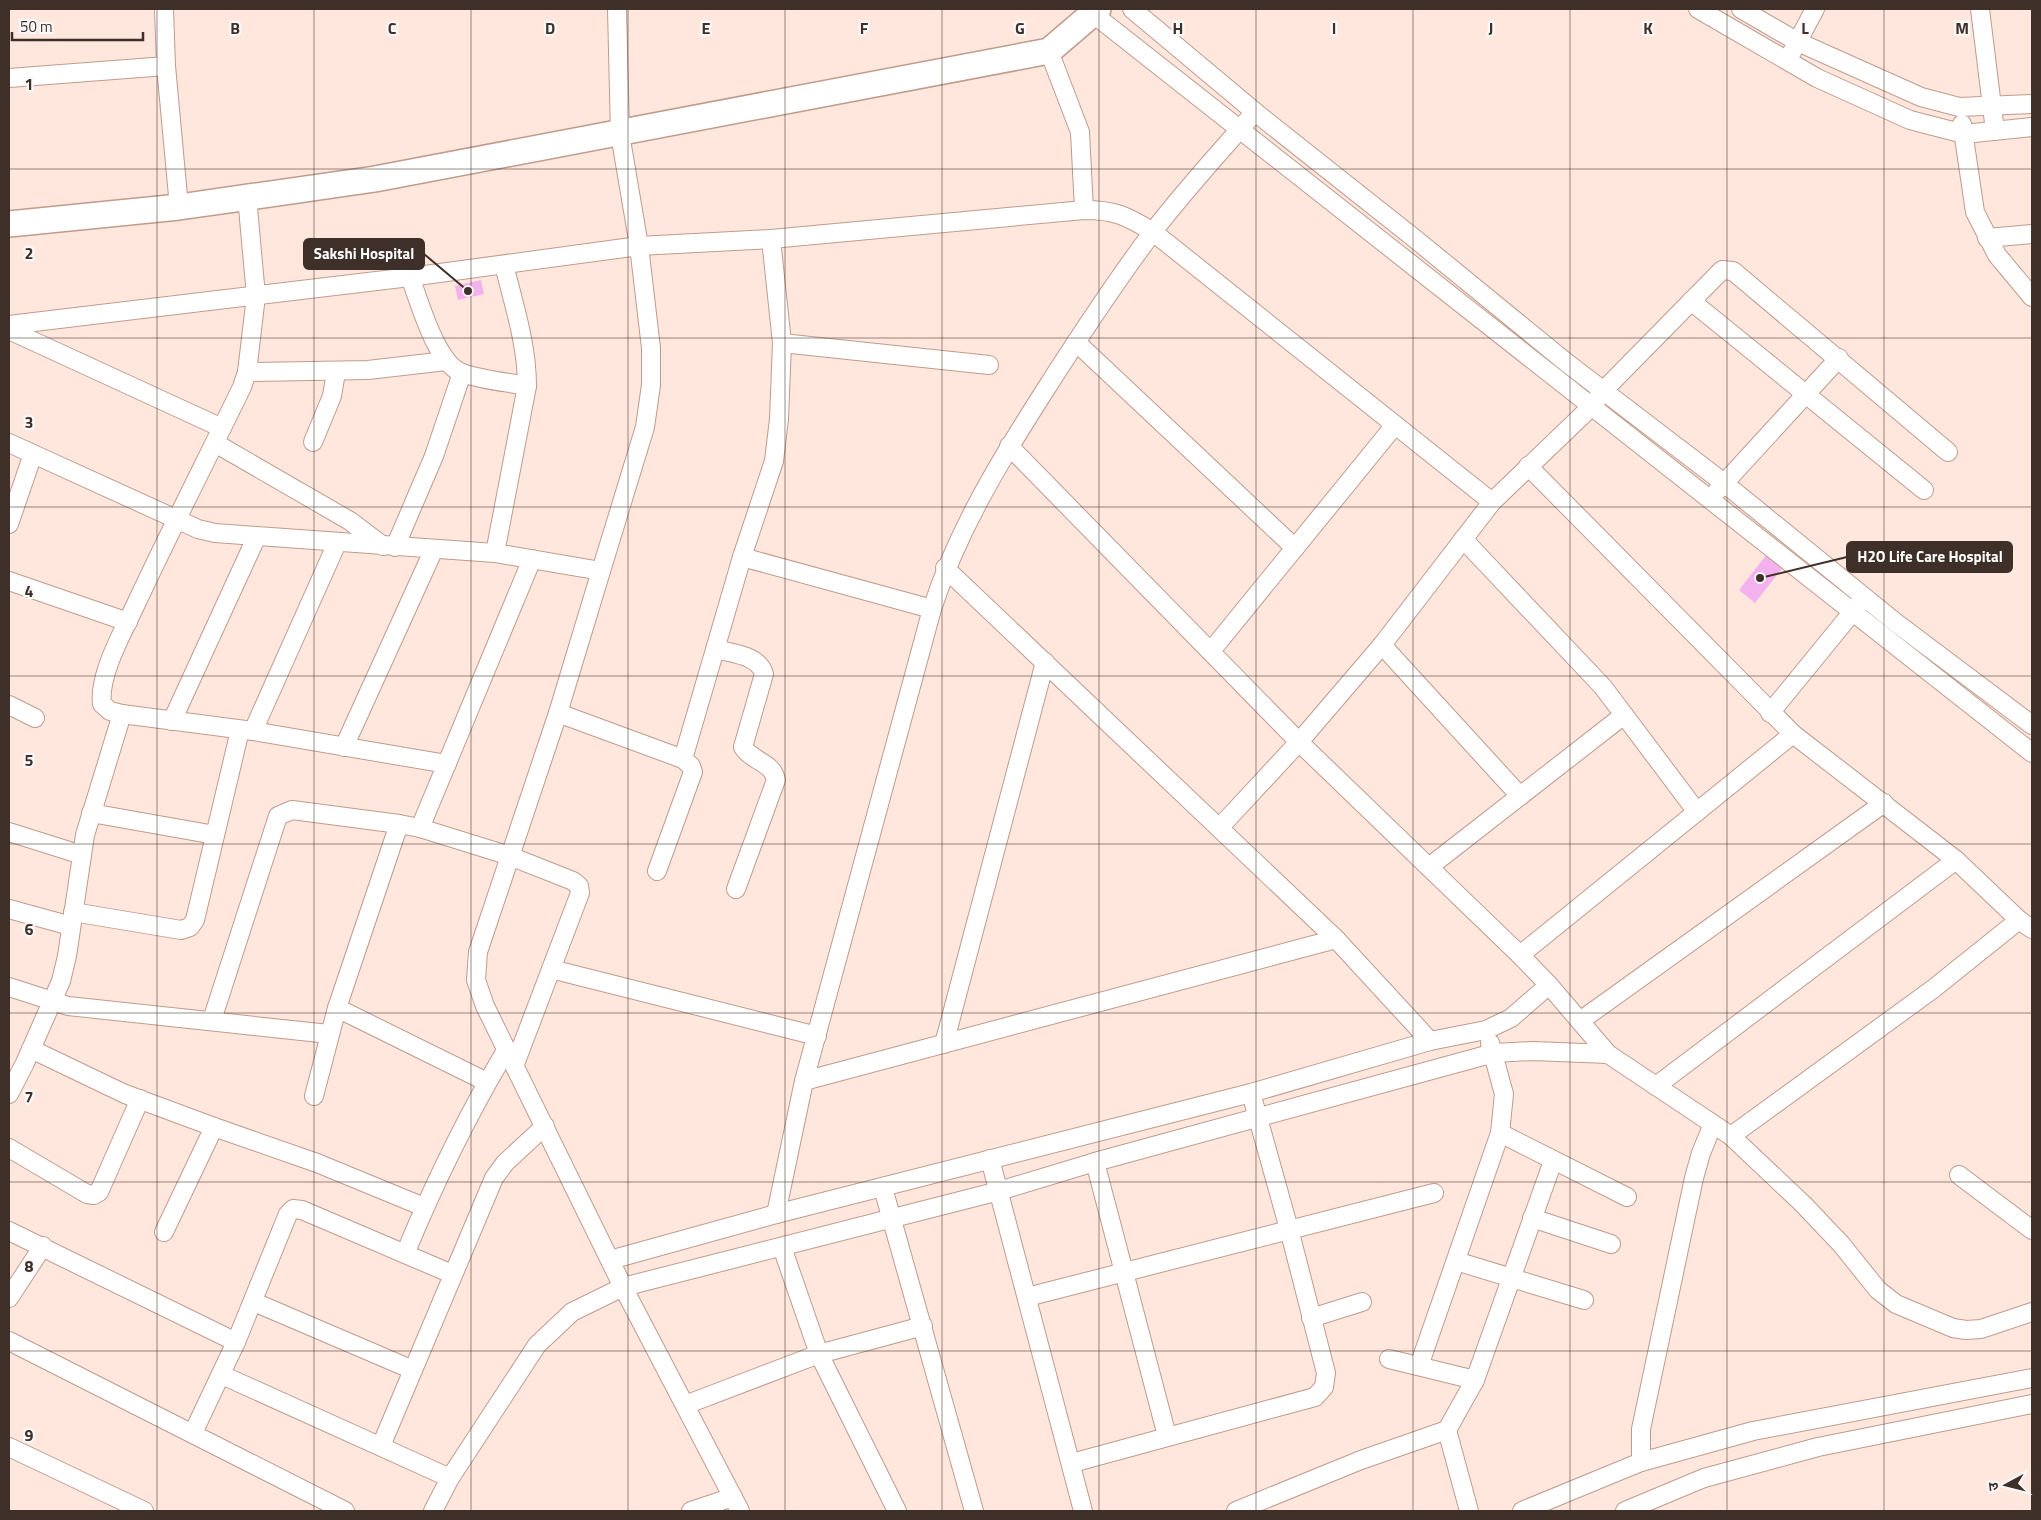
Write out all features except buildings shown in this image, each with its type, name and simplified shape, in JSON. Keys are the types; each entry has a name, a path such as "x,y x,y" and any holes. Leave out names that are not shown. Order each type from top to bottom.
{"street":[{"path":"164,9 166,66 179,207"},
{"path":"617,9 620,134 639,246 651,348 651,385 645,427 558,713 478,952 476,980 485,1006 623,1287 737,1504 690,1511"},
{"path":"1132,9 1255,112 1603,391 1724,483 1864,597 2032,725"},
{"path":"1698,9 1817,78 1910,120 1964,134 2032,128"},
{"path":"1741,9 1798,42 1921,97 1959,107 2032,104"},
{"path":"1787,61 1815,9"},
{"path":"1980,9 1990,106 1995,131"},
{"path":"9,224 179,207 375,179 620,134 1048,51 1095,11 1240,130 2032,753"},
{"path":"1048,51 1080,132 1084,210"},
{"path":"9,78 166,66"},
{"path":"1959,107 1975,212 1997,255 2032,297"},
{"path":"776,1214 804,1081 932,609 945,568 962,531 1009,446 1076,342 1153,232 1255,112"},
{"path":"247,197 256,296 247,372 219,436 175,519 128,622 102,682 100,694 102,704 110,711 122,714 344,746 447,764"},
{"path":"9,325 410,278 639,246 771,239 1084,210 1113,212 1125,215 1153,232 1492,502"},
{"path":"1987,238 2032,234"},
{"path":"683,759 742,557 774,461 779,419 782,343 771,239"},
{"path":"495,553 527,386 524,344 504,265"},
{"path":"1220,827 1299,742 1382,645 1492,502 1591,407 1603,391 1722,270 1733,271 1839,358 1948,452"},
{"path":"410,278 439,350 446,361 462,373 527,386"},
{"path":"1691,301 1805,396 1924,490"},
{"path":"9,330 219,436 389,546"},
{"path":"1076,342 1295,548"},
{"path":"782,343 989,365"},
{"path":"1710,500 1839,358"},
{"path":"247,372 336,372 446,361"},
{"path":"313,442 332,396 336,372"},
{"path":"389,546 434,456 462,373"},
{"path":"1210,651 1395,425"},
{"path":"9,443 175,519 215,534 495,553 601,571"},
{"path":"1009,446 1299,742 1520,955 1549,985 1608,1054 1731,1136 1804,1204 1841,1244 1878,1290 1896,1304 1953,1328 1966,1330 1981,1329 2032,1312"},
{"path":"9,524 33,454"},
{"path":"1528,466 1792,734 1956,860 2026,924 1731,1136"},
{"path":"172,721 256,538"},
{"path":"1463,539 1586,667 1696,812"},
{"path":"9,909 72,919 182,930 190,927 195,920 215,835 246,731 338,543"},
{"path":"344,746 434,549"},
{"path":"742,557 932,609"},
{"path":"420,828 532,560"},
{"path":"945,568 1336,939 1430,1041"},
{"path":"9,581 128,622"},
{"path":"1770,713 1864,597"},
{"path":"1382,645 1520,796"},
{"path":"716,649 755,660 761,665 764,674 742,747 747,754 769,766 774,772 776,780 736,889"},
{"path":"944,1044 1045,662"},
{"path":"9,705 35,718"},
{"path":"558,713 683,759 691,766 693,772 657,871"},
{"path":"9,1094 32,1049 52,1002 67,956 82,855 91,813 122,714"},
{"path":"1429,867 1624,715"},
{"path":"1520,955 1792,734"},
{"path":"1580,1021 1884,803"},
{"path":"212,1020 278,816 292,810 420,828 510,856 573,881 579,886 580,893 552,969 511,1057 487,1082 424,1207 405,1254"},
{"path":"91,813 215,835"},
{"path":"314,1096 337,1008 399,824"},
{"path":"9,832 82,855"},
{"path":"1656,1086 1956,860"},
{"path":"804,1081 1336,939"},
{"path":"552,969 817,1036"},
{"path":"610,1260 776,1214 1251,1093 1430,1041 1486,1030 1511,1018 1549,985"},
{"path":"9,987 52,1002 83,1008 212,1020 329,1034"},
{"path":"337,1008 487,1082"},
{"path":"1419,1366 1500,1132 1504,1094 1486,1030"},
{"path":"32,1049 140,1099 332,1168 424,1207"},
{"path":"433,1511 450,1478 537,1345 572,1312 623,1287 998,1191 1095,1162 1494,1053 1533,1051 1608,1054"},
{"path":"1072,1463 1166,1436 1316,1397 1324,1387 1326,1373 1289,1229 1251,1093"},
{"path":"9,1148 87,1194 94,1195 99,1192 140,1099"},
{"path":"1641,1462 1641,1429 1694,1178 1701,1152 1713,1124"},
{"path":"381,1446 494,1178 505,1163 545,1126"},
{"path":"164,1232 214,1127"},
{"path":"1500,1132 1553,1161 1627,1197"},
{"path":"990,1159 1072,1463 1083,1511"},
{"path":"1236,1511 1361,1460 1447,1430 1474,1380 1553,1161"},
{"path":"1095,1162 1166,1436"},
{"path":"1959,1175 2032,1230"},
{"path":"884,1188 894,1218 974,1511"},
{"path":"1027,1297 1289,1229 1434,1194"},
{"path":"193,1433 222,1375 254,1302 288,1214 293,1209 302,1210 452,1274"},
{"path":"1532,1218 1611,1244"},
{"path":"9,1232 43,1246 236,1342"},
{"path":"9,1298 43,1246"},
{"path":"782,1247 820,1354 897,1511"},
{"path":"1456,1260 1584,1300"},
{"path":"254,1302 413,1370"},
{"path":"1311,1318 1362,1302"},
{"path":"685,1405 820,1354 923,1326"},
{"path":"9,1340 345,1511"},
{"path":"1390,1359 1474,1380"},
{"path":"222,1375 450,1478"},
{"path":"1522,1511 1641,1462 1753,1430 2032,1378"},
{"path":"1625,1511 1704,1478 1818,1447 2032,1404"},
{"path":"1447,1430 1469,1511"},
{"path":"9,1447 144,1511"}],"place":[{"name":"Sakshi Hospital","path":"468,291"},
{"name":"H2O Life Care Hospital","path":"1760,578"}]}
